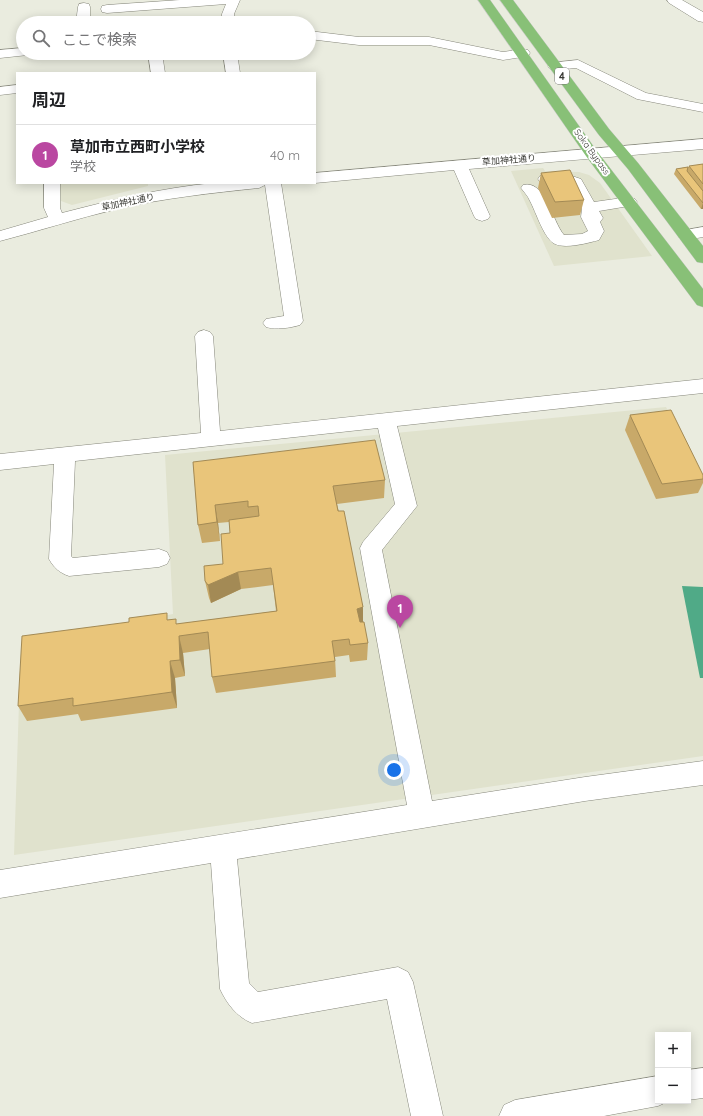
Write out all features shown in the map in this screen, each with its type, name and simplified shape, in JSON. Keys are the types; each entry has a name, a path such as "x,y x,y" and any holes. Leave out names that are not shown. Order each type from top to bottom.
{"highway":[{"name":"Soka Bypass","path":"484,0 592,152 703,301"},
{"name":"Soka Bypass","path":"506,0 604,132 703,258"}],"street":[{"path":"108,9 234,0 229,16"},
{"path":"673,0 703,18"},
{"path":"83,16 84,7"},
{"path":"213,15 218,16"},
{"path":"316,36 360,41 429,41 504,56 523,53"},
{"path":"0,54 16,53"},
{"path":"156,60 158,72"},
{"path":"231,60 232,72"},
{"path":"555,66 578,64 601,74 642,96 703,108"},
{"path":"0,91 16,90"},
{"name":"草加神社通り","path":"316,178 522,160 592,152 620,152 703,144"},
{"path":"522,160 530,183 554,234 560,240 578,240 593,236 596,230 589,217 593,213 629,202"},
{"path":"460,165 482,216"},
{"path":"530,183 569,180 575,182 593,213"},
{"path":"530,183 527,194 547,237 555,244"},
{"path":"54,184 52,208 57,219"},
{"name":"草加神社通り","path":"0,236 57,219 114,198 245,184"},
{"path":"272,323 294,321 273,184"},
{"path":"686,235 703,232"},
{"path":"204,336 211,440"},
{"path":"0,462 703,386"},
{"path":"386,420 406,506 371,548 422,816"},
{"path":"65,455 60,560 70,567 159,558"},
{"path":"0,884 584,789 703,773"},
{"path":"223,848 236,990 252,1008 398,982 427,1116"},
{"path":"691,1085 703,1083"},
{"path":"515,1116 655,1092"}],"shaded area":[{"path":"543,168 545,171 579,172 589,175 600,183 652,256 554,266 511,171"},
{"path":"60,184 148,184 148,186 72,205 61,201"},
{"path":"666,407 703,474 703,756 14,855 21,642 173,614 165,455"},
{"path":"682,586 703,587 703,678 700,678"}],"building":[{"path":"703,164 703,184 689,166"},
{"path":"688,167 687,171 703,191 703,203 676,169"},
{"path":"570,170 584,200 555,202 541,173"},
{"path":"671,410 703,475 703,479 662,484 630,415"},
{"path":"375,440 385,480 333,486 338,511 344,511 363,607 357,609 360,622 364,622 368,643 350,645 349,639 332,641 335,661 212,677 208,632 179,636 180,660 170,661 172,692 73,706 73,698 18,706 22,636 129,622 129,618 167,613 167,620 176,619 176,624 277,611 271,568 238,572 208,585 205,581 204,566 223,564 221,534 230,533 229,520 259,516 258,506 248,507 248,501 215,505 217,522 198,525 193,462"}],"place":[{"name":"草加市立西町小学校","path":"400,628"}]}
